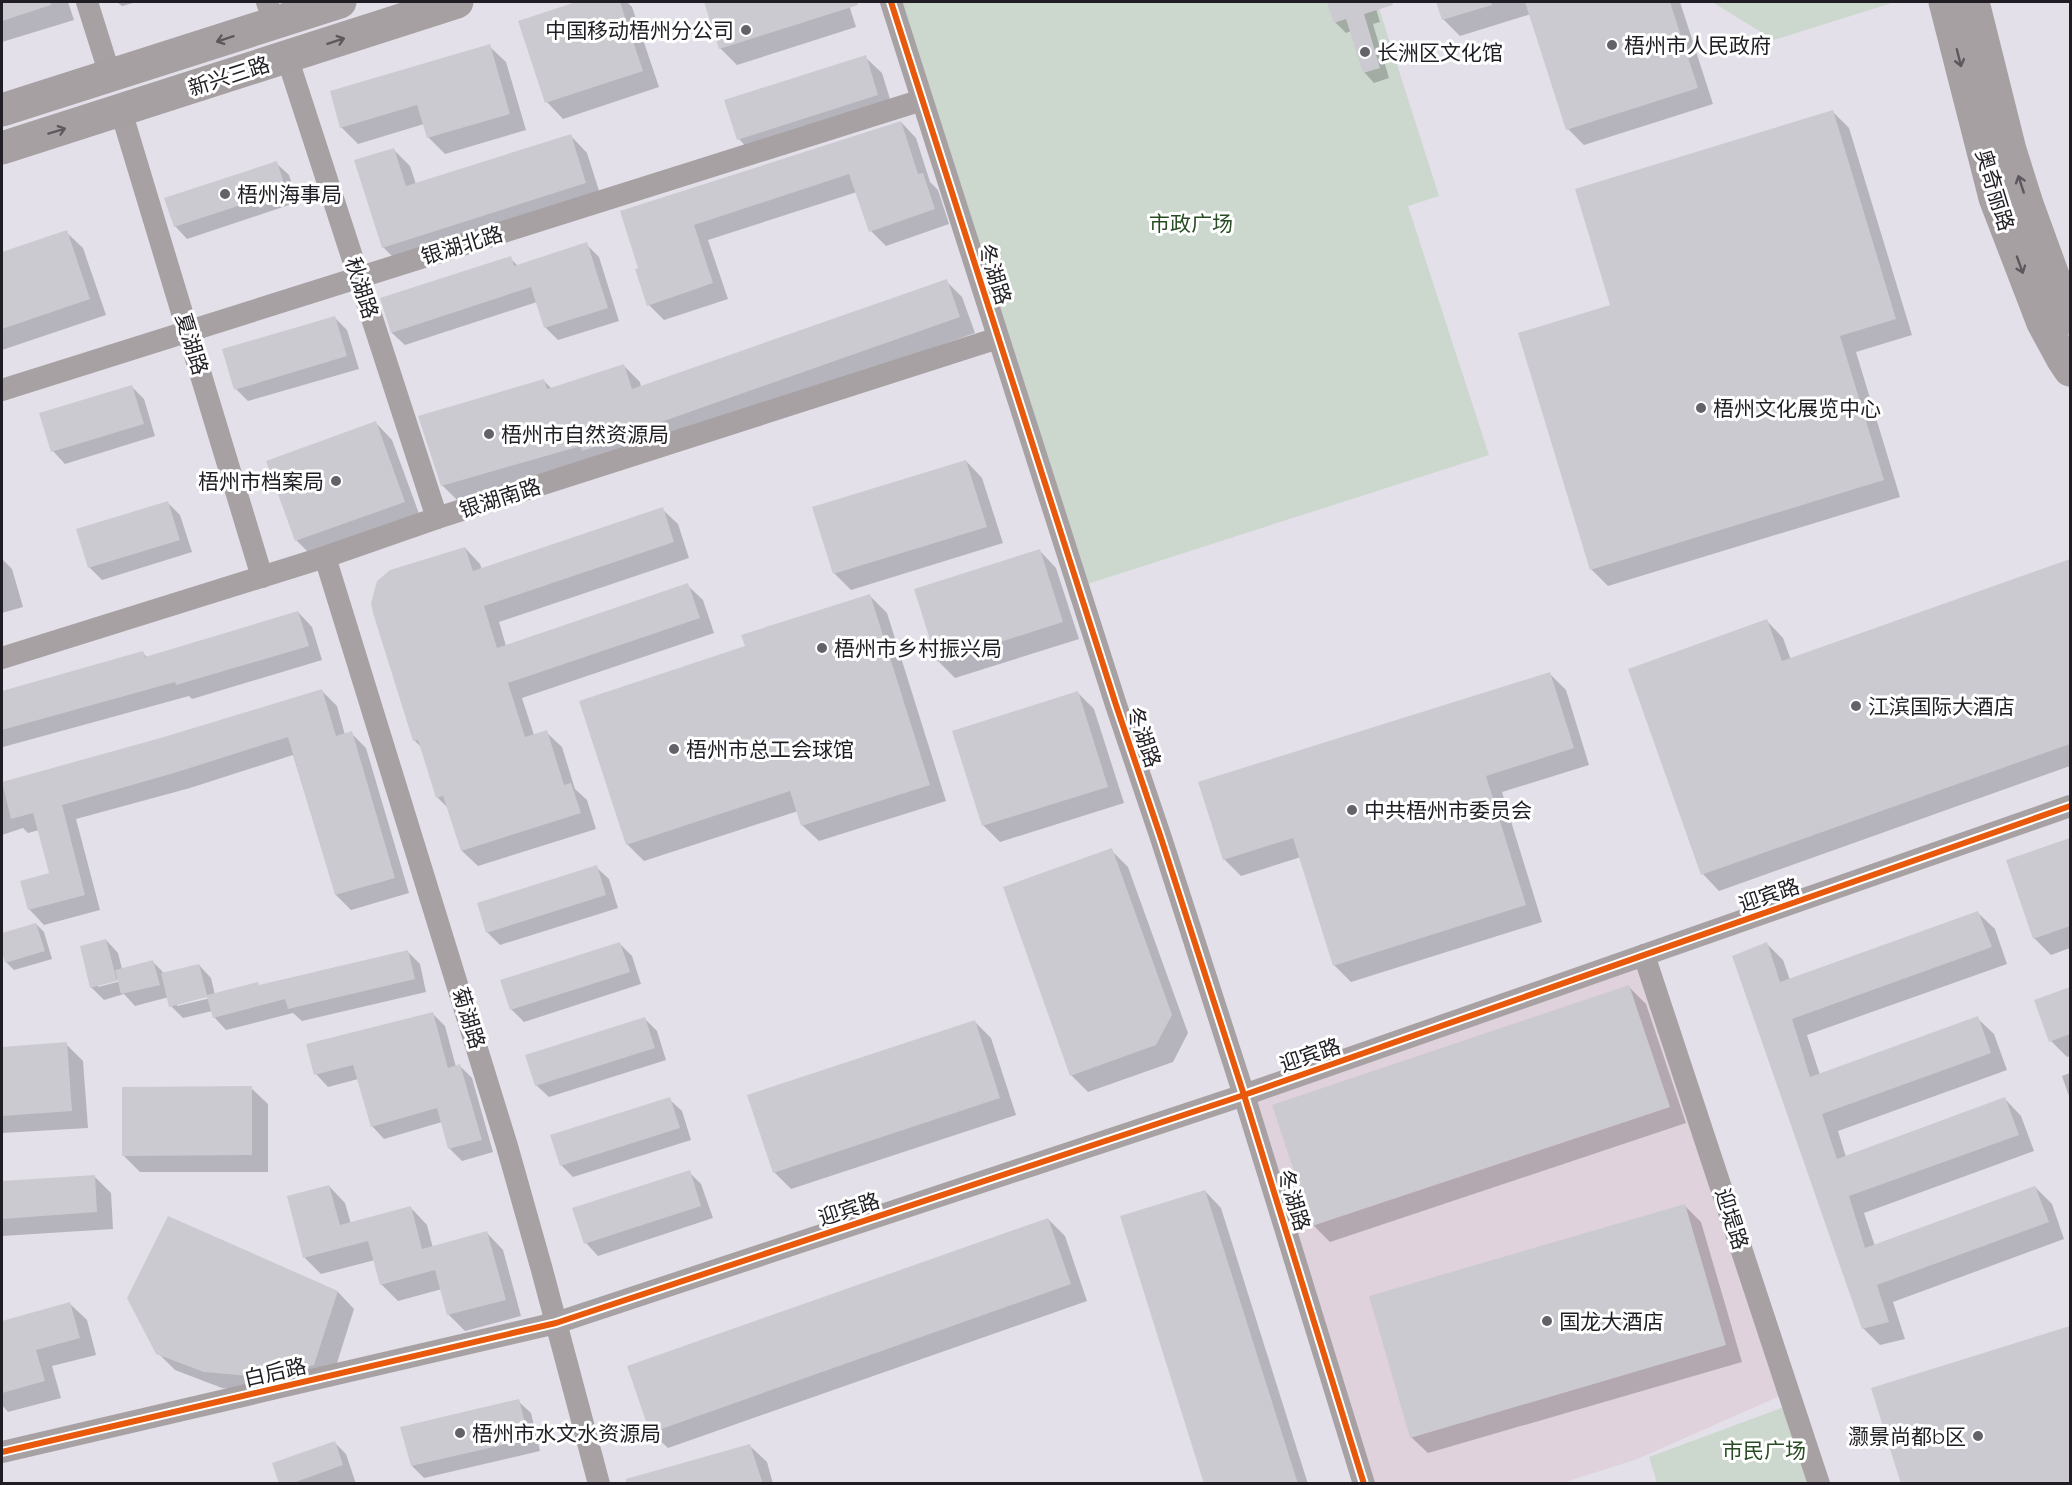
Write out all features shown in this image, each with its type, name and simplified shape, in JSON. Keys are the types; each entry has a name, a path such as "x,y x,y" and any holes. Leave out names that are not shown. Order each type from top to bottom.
{"main road":[{"name":"新兴三路","path":"2,110 110,75 271,12 340,2"},
{"name":"新兴三路","path":"2,148 456,2"},
{"name":"奥奇丽路","path":"1945,2 1995,198 2043,323 2070,370"},
{"name":"奥奇丽路","path":"1973,2 2010,150 2027,204 2070,318"}],"street":[{"path":"87,2 110,75"},
{"name":"冬湖路","path":"891,2 1116,705 1244,1095 1364,1484"},
{"name":"秋湖路","path":"287,57 436,518"},
{"name":"银湖北路","path":"2,390 922,100"},
{"name":"夏湖路","path":"121,111 261,577"},
{"name":"银湖南路","path":"2,658 261,577 436,518 998,338"},
{"name":"菊湖路","path":"325,556 507,1146 599,1484"},
{"name":"迎宾路","path":"556,1323 1244,1095 2070,806"},
{"name":"迎堤路","path":"1644,955 1819,1484"},
{"name":"白后路","path":"2,1452 556,1323"}],"shaded area":[{"path":"1644,955 1789,1392 1635,1460 1562,1483 1364,1483 1244,1095"}],"green space":[{"name":"市政广场","path":"891,2 1377,2 1439,196 1408,206 1489,455 1078,587"},
{"path":"1712,2 1895,2 1774,40"},
{"name":"市民广场","path":"1787,1406 1810,1483 1657,1483 1649,1457"}],"building":[{"path":"2,2 51,2 51,5 2,21"},
{"path":"576,2 620,2 643,71 545,103 518,21"},
{"name":"中国移动梧州分公司","path":"704,2 858,2 858,5 719,49"},
{"path":"1327,2 1392,2 1393,5 1364,14 1380,68 1363,73 1346,19 1334,23"},
{"path":"1436,2 1491,2 1492,5 1442,20"},
{"name":"梧州市人民政府","path":"1525,2 1670,2 1698,88 1566,130"},
{"path":"490,44 510,114 427,138 417,105 340,128 330,91"},
{"path":"866,55 878,95 737,140 724,100"},
{"name":"梧州文化展览中心","path":"1833,110 1896,319 1840,336 1884,480 1590,570 1518,333 1610,305 1575,189"},
{"path":"901,121 918,174 923,173 935,209 869,232 849,174 694,225 713,283 647,306 620,211"},
{"path":"571,134 586,183 382,248 354,160 394,148 406,186"},
{"name":"梧州海事局","path":"277,161 286,190 174,227 164,198"},
{"path":"67,230 90,299 2,329 2,252"},
{"path":"587,242 608,308 544,328 531,287 391,333 380,298 511,256 514,266"},
{"path":"947,279 960,317 582,451 581,446 441,486 418,416 544,379 547,389 624,364 632,389"},
{"path":"335,316 347,356 234,390 222,349"},
{"path":"132,385 144,424 51,452 39,413"},
{"name":"梧州市档案局","path":"376,421 405,502 295,541 266,461"},
{"path":"966,460 987,527 833,574 812,507"},
{"path":"168,501 180,540 88,568 76,529"},
{"path":"663,507 674,542 484,606 497,648 688,583 700,618 508,683 525,737 547,730 564,785 571,783 581,813 461,851 443,796 436,798 418,740 413,741 373,613 371,603 377,581 390,570 465,547 473,571"},
{"path":"1040,549 1063,622 937,662 914,589"},
{"name":"江滨国际大酒店","path":"2070,559 2070,744 1701,875 1628,669 1767,619 1782,661"},
{"path":"870,594 930,785 801,826 790,791 626,845 579,701 745,646 741,635"},
{"path":"298,611 309,646 176,685 175,682 2,730 2,691 143,651 145,657"},
{"name":"中共梧州市委员会","path":"1550,672 1574,748 1486,776 1526,905 1333,966 1293,838 1223,860 1198,782"},
{"path":"322,689 336,736 352,731 395,878 335,895 288,737 62,805 85,895 28,910 20,881 49,873 33,813 11,819 2,782 164,737"},
{"path":"1078,691 1108,787 982,826 952,731"},
{"path":"2070,838 2070,926 2033,939 2006,860"},
{"path":"1112,848 1172,1015 1156,1045 1070,1076 1003,887"},
{"path":"597,865 606,895 486,933 477,903"},
{"path":"1978,911 1992,947 1792,1019 1810,1077 1978,1016 1991,1053 1822,1114 1837,1159 2005,1097 2019,1135 1849,1196 1865,1248 2035,1186 2049,1222 1877,1285 1889,1322 1862,1329 1732,956 1767,942 1780,982"},
{"path":"36,923 45,951 5,963 2,933"},
{"path":"106,939 117,981 90,988 80,946"},
{"path":"620,942 630,972 510,1010 500,980"},
{"path":"408,950 415,979 288,1009 285,999 213,1018 207,997 169,1007 161,973 199,964 207,995"},
{"path":"153,960 160,985 121,994 115,970"},
{"path":"1629,985 1670,1107 1312,1226 1272,1105"},
{"path":"2070,987 2070,1034 2049,1042 2034,1000"},
{"path":"433,1012 448,1068 460,1064 482,1140 448,1149 437,1108 371,1127 353,1065 314,1075 306,1044"},
{"path":"645,1017 655,1048 535,1086 525,1055"},
{"path":"975,1020 1000,1098 773,1173 747,1095"},
{"path":"67,1042 72,1111 2,1116 2,1047"},
{"path":"252,1086 252,1155 122,1156 122,1087"},
{"path":"670,1097 680,1128 560,1166 550,1135"},
{"path":"690,1170 701,1206 584,1244 572,1208"},
{"path":"95,1175 97,1212 2,1219 2,1181"},
{"path":"329,1185 340,1225 411,1206 422,1249 487,1231 506,1300 447,1315 435,1270 380,1285 368,1241 303,1258 287,1196"},
{"path":"1205,1190 1298,1484 1204,1484 1120,1216"},
{"name":"国龙大酒店","path":"1685,1204 1726,1345 1410,1438 1369,1296"},
{"path":"168,1216 338,1291 314,1365 277,1374 249,1376 204,1372 156,1354 127,1298"},
{"path":"1048,1218 1071,1284 650,1433 627,1366"},
{"path":"70,1302 80,1338 36,1350 45,1381 2,1393 2,1321"},
{"name":"灏景尚都b区","path":"2070,1326 2070,1484 1901,1484 1871,1388"},
{"path":"519,1399 529,1439 411,1466 400,1427"},
{"path":"335,1441 343,1465 290,1484 279,1484 272,1463"},
{"path":"750,1444 763,1484 626,1484 626,1479"}],"cycle path":[{"path":"891,2 1116,705 1244,1095 1364,1484"},
{"path":"2,1452 556,1323 1244,1095 2070,806"}],"place":[{"name":"中国移动梧州分公司","path":"746,30"},
{"name":"梧州市人民政府","path":"1612,45"},
{"name":"长洲区文化馆","path":"1365,52"},
{"name":"梧州海事局","path":"225,194"},
{"name":"梧州文化展览中心","path":"1701,408"},
{"name":"梧州市自然资源局","path":"489,434"},
{"name":"梧州市档案局","path":"336,481"},
{"name":"梧州市乡村振兴局","path":"822,648"},
{"name":"江滨国际大酒店","path":"1856,706"},
{"name":"梧州市总工会球馆","path":"674,749"},
{"name":"中共梧州市委员会","path":"1352,810"},
{"name":"国龙大酒店","path":"1547,1321"},
{"name":"梧州市水文水资源局","path":"460,1433"},
{"name":"灏景尚都b区","path":"1978,1436"}]}
